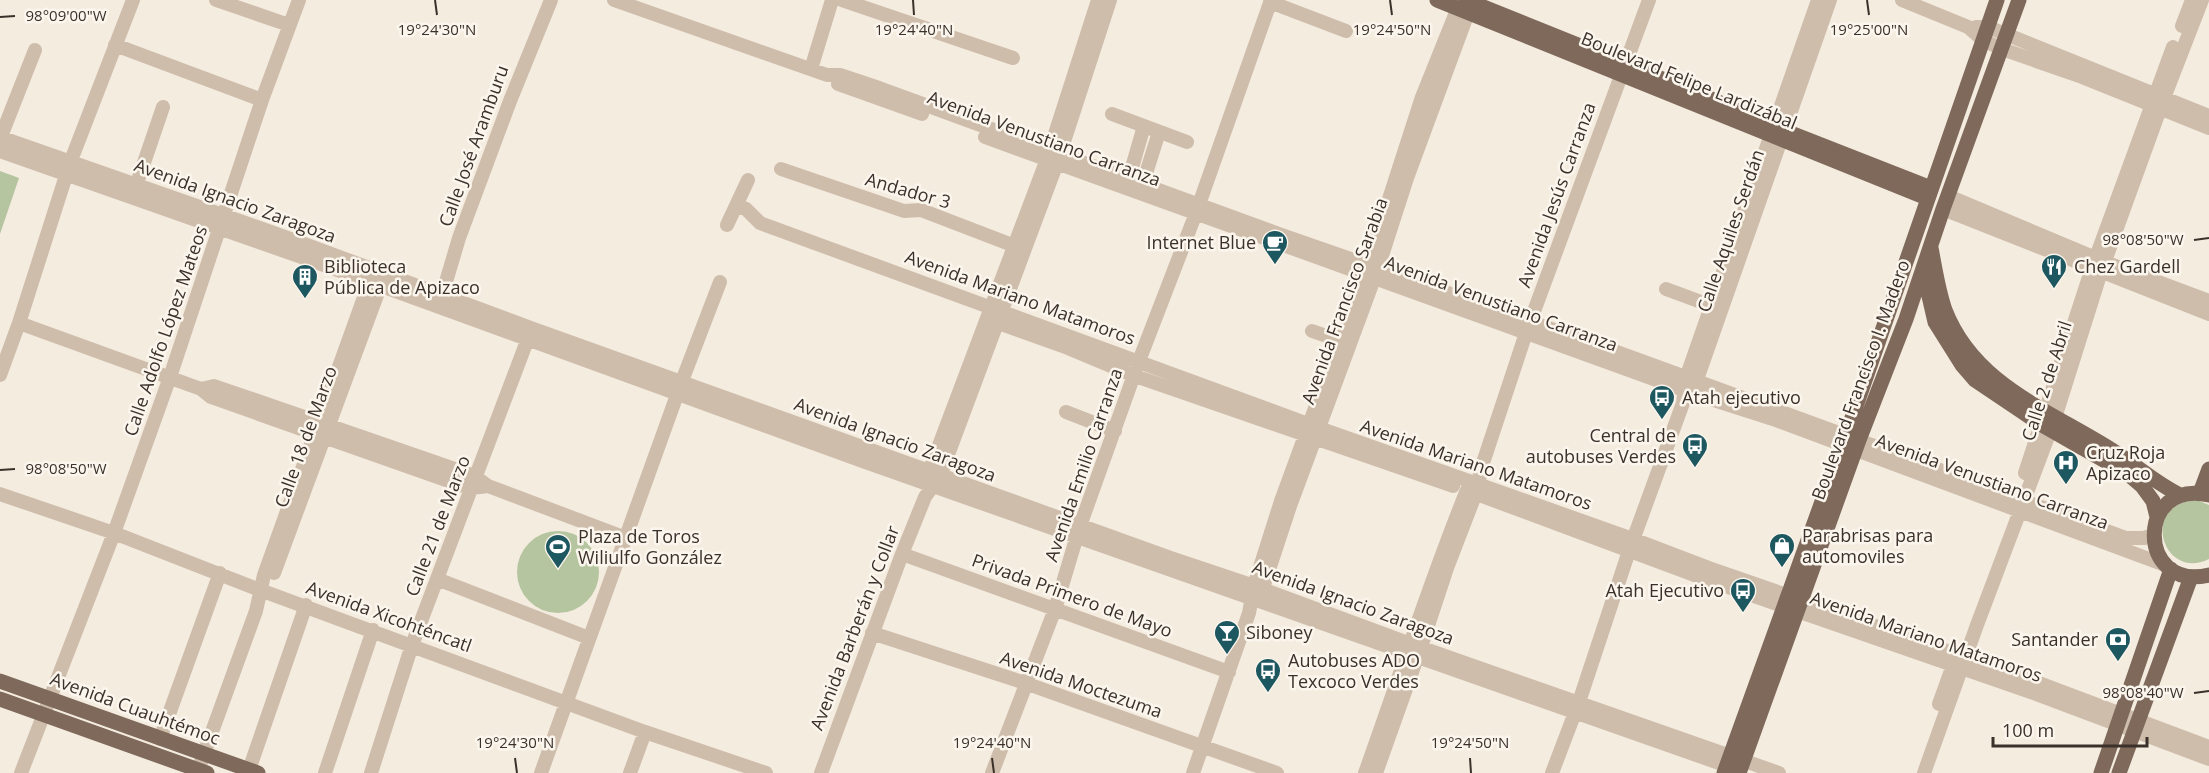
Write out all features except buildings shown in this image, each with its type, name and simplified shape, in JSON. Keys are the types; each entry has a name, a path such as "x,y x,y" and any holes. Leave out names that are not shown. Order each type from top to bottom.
{"main road":[{"name":"Boulevard Felipe Lardizábal","path":"1437,0 1466,4 1779,134 1929,193"},
{"name":"Boulevard Francisco I. Madero","path":"1736,767 1851,443 1917,229 1997,0"},
{"name":"Boulevard Francisco I. Madero","path":"1851,443 1906,319 1930,245 2019,0"},
{"path":"1917,229 1935,322 1962,365 1975,380 2048,421 2128,474 2142,486 2153,501 2157,517"},
{"path":"1930,245 1945,309 1955,332 1973,359 1991,376 2048,421 2112,450 2166,488 2180,495 2205,494 2209,469"},
{"path":"1906,319 1923,315 1935,322"},
{"path":"2180,495 2166,504 2157,517 2153,535 2154,546 2168,567 2180,575 2191,577 2209,575"},
{"path":"2101,773 2168,567"},
{"path":"2119,773 2191,577"},
{"name":"Avenida Cuauhtémoc","path":"0,681 254,771"},
{"name":"Avenida Cuauhtémoc","path":"0,699 201,772"}],"street":[{"path":"0,375 19,323 68,168 133,0"},
{"path":"216,0 289,25"},
{"name":"Calle Adolfo López Mateos","path":"21,773 114,533 170,377 262,100 298,0"},
{"name":"Calle José Aramburu","path":"440,301 459,238 506,111 551,0"},
{"name":"Avenida Venustiano Carranza","path":"614,0 827,75 840,75 940,115 1277,238 1638,366 1688,389 1775,415 2019,505 2126,538 2144,538 2153,535"},
{"path":"811,69 832,0"},
{"path":"842,0 1013,58"},
{"name":"Avenida Barberán y Collar","path":"820,773 966,392 1053,156 1082,64 1098,0"},
{"name":"Avenida Barberán y Collar","path":"1082,64 1110,0"},
{"name":"Avenida Jesús Carranza","path":"1365,773 1388,723 1442,566 1474,485 1622,69 1649,0"},
{"name":"Calle Aquiles Serdán","path":"1552,773 1577,707 1631,545 1779,134 1806,51 1818,0"},
{"name":"Calle Aquiles Serdán","path":"1806,51 1830,0"},
{"path":"1902,0 2157,102 2209,128"},
{"name":"Calle 2 de Abril","path":"2191,16 2192,0"},
{"name":"Calle 2 de Abril","path":"1920,770 1972,623 2019,505 2098,265 2157,102 2191,16 2202,0"},
{"path":"1270,1 1346,31"},
{"name":"Avenida Emilio Carranza","path":"992,773 1054,609 1139,361 1198,208 1270,1"},
{"name":"Avenida Francisco Sarabia","path":"1194,773 1257,593 1285,504 1371,271 1403,177 1422,97 1466,4"},
{"path":"115,45 262,100"},
{"path":"0,138 35,50"},
{"path":"2157,102 2209,116"},
{"path":"134,191 163,107"},
{"path":"1112,114 1187,142"},
{"path":"1129,178 1144,126"},
{"path":"1143,183 1159,132"},
{"name":"Avenida Ignacio Zaragoza","path":"0,138 68,168"},
{"name":"Avenida Ignacio Zaragoza","path":"0,150 68,168 222,222 680,387 931,483 1011,507 1257,593 1577,707 1736,767 1779,773"},
{"name":"Avenida Venustiano Carranza","path":"1053,156 1143,183 1198,208"},
{"name":"Andador 3","path":"781,169 904,211 921,210 1019,247"},
{"path":"727,225 748,180"},
{"path":"1946,202 2179,296 2209,314"},
{"name":"Avenida Mariano Matamoros","path":"736,206 746,209 760,223 994,315 1070,343 1139,361 1223,399 1312,432 1474,485 1550,516 1631,545 1709,568 1793,603 2038,688 2188,746 2209,759"},
{"name":"Calle 18 de Marzo","path":"201,772 204,754 378,278"},
{"path":"541,773 720,282"},
{"path":"1666,289 1718,308"},
{"path":"2179,296 2209,301"},
{"path":"19,323 201,389 214,386 267,411 488,486 626,538"},
{"path":"1312,331 1344,342"},
{"name":"Calle 21 de Marzo","path":"370,773 412,645 529,334"},
{"name":"Avenida Mariano Matamoros","path":"1070,343 1135,376 1223,399"},
{"path":"1065,412 1115,431"},
{"name":"Avenida Xicohténcatl","path":"0,494 114,533 263,591 645,732 766,773"},
{"name":"Avenida Venustiano Carranza","path":"2019,505 2168,567"},
{"name":"Privada Primero de Mayo","path":"902,554 1229,672"},
{"path":"160,739 220,573"},
{"path":"437,579 589,638"},
{"path":"254,771 306,605"},
{"path":"325,773 373,630"},
{"name":"Avenida Moctezuma","path":"872,633 1025,683 1277,773"},
{"name":"Avenida Jesús Carranza","path":"1376,773 1388,723"},
{"path":"630,773 645,732"},
{"name":"Avenida Mariano Matamoros","path":"2188,746 2209,747"}],"green space":[{"path":"0,171 19,178 0,234"},
{"path":"2197,500 2209,505 2209,559 2193,563 2179,560 2169,551 2164,539 2163,526 2168,514 2179,504"},
{"name":"Plaza de Toros Wiliulfo González","path":"550,531 566,531 581,538 592,549 599,564 596,588 587,601 566,613 550,613 535,606 524,595 517,580 517,564 524,549 535,538"}],"place":[{"name":"Internet Blue","path":"1275,266"},
{"name":"Chez Gardell","path":"2054,290"},
{"name":"Biblioteca Pública de Apizaco","path":"305,300"},
{"name":"Atah ejecutivo","path":"1662,421"},
{"name":"Central de autobuses Verdes","path":"1695,469"},
{"name":"Cruz Roja Apizaco","path":"2066,486"},
{"name":"Parabrisas para automoviles","path":"1782,569"},
{"name":"Plaza de Toros Wiliulfo González","path":"558,570"},
{"name":"Atah Ejecutivo","path":"1743,614"},
{"name":"Siboney","path":"1227,656"},
{"name":"Santander","path":"2118,663"},
{"name":"Autobuses ADO Texcoco Verdes","path":"1268,694"}]}
